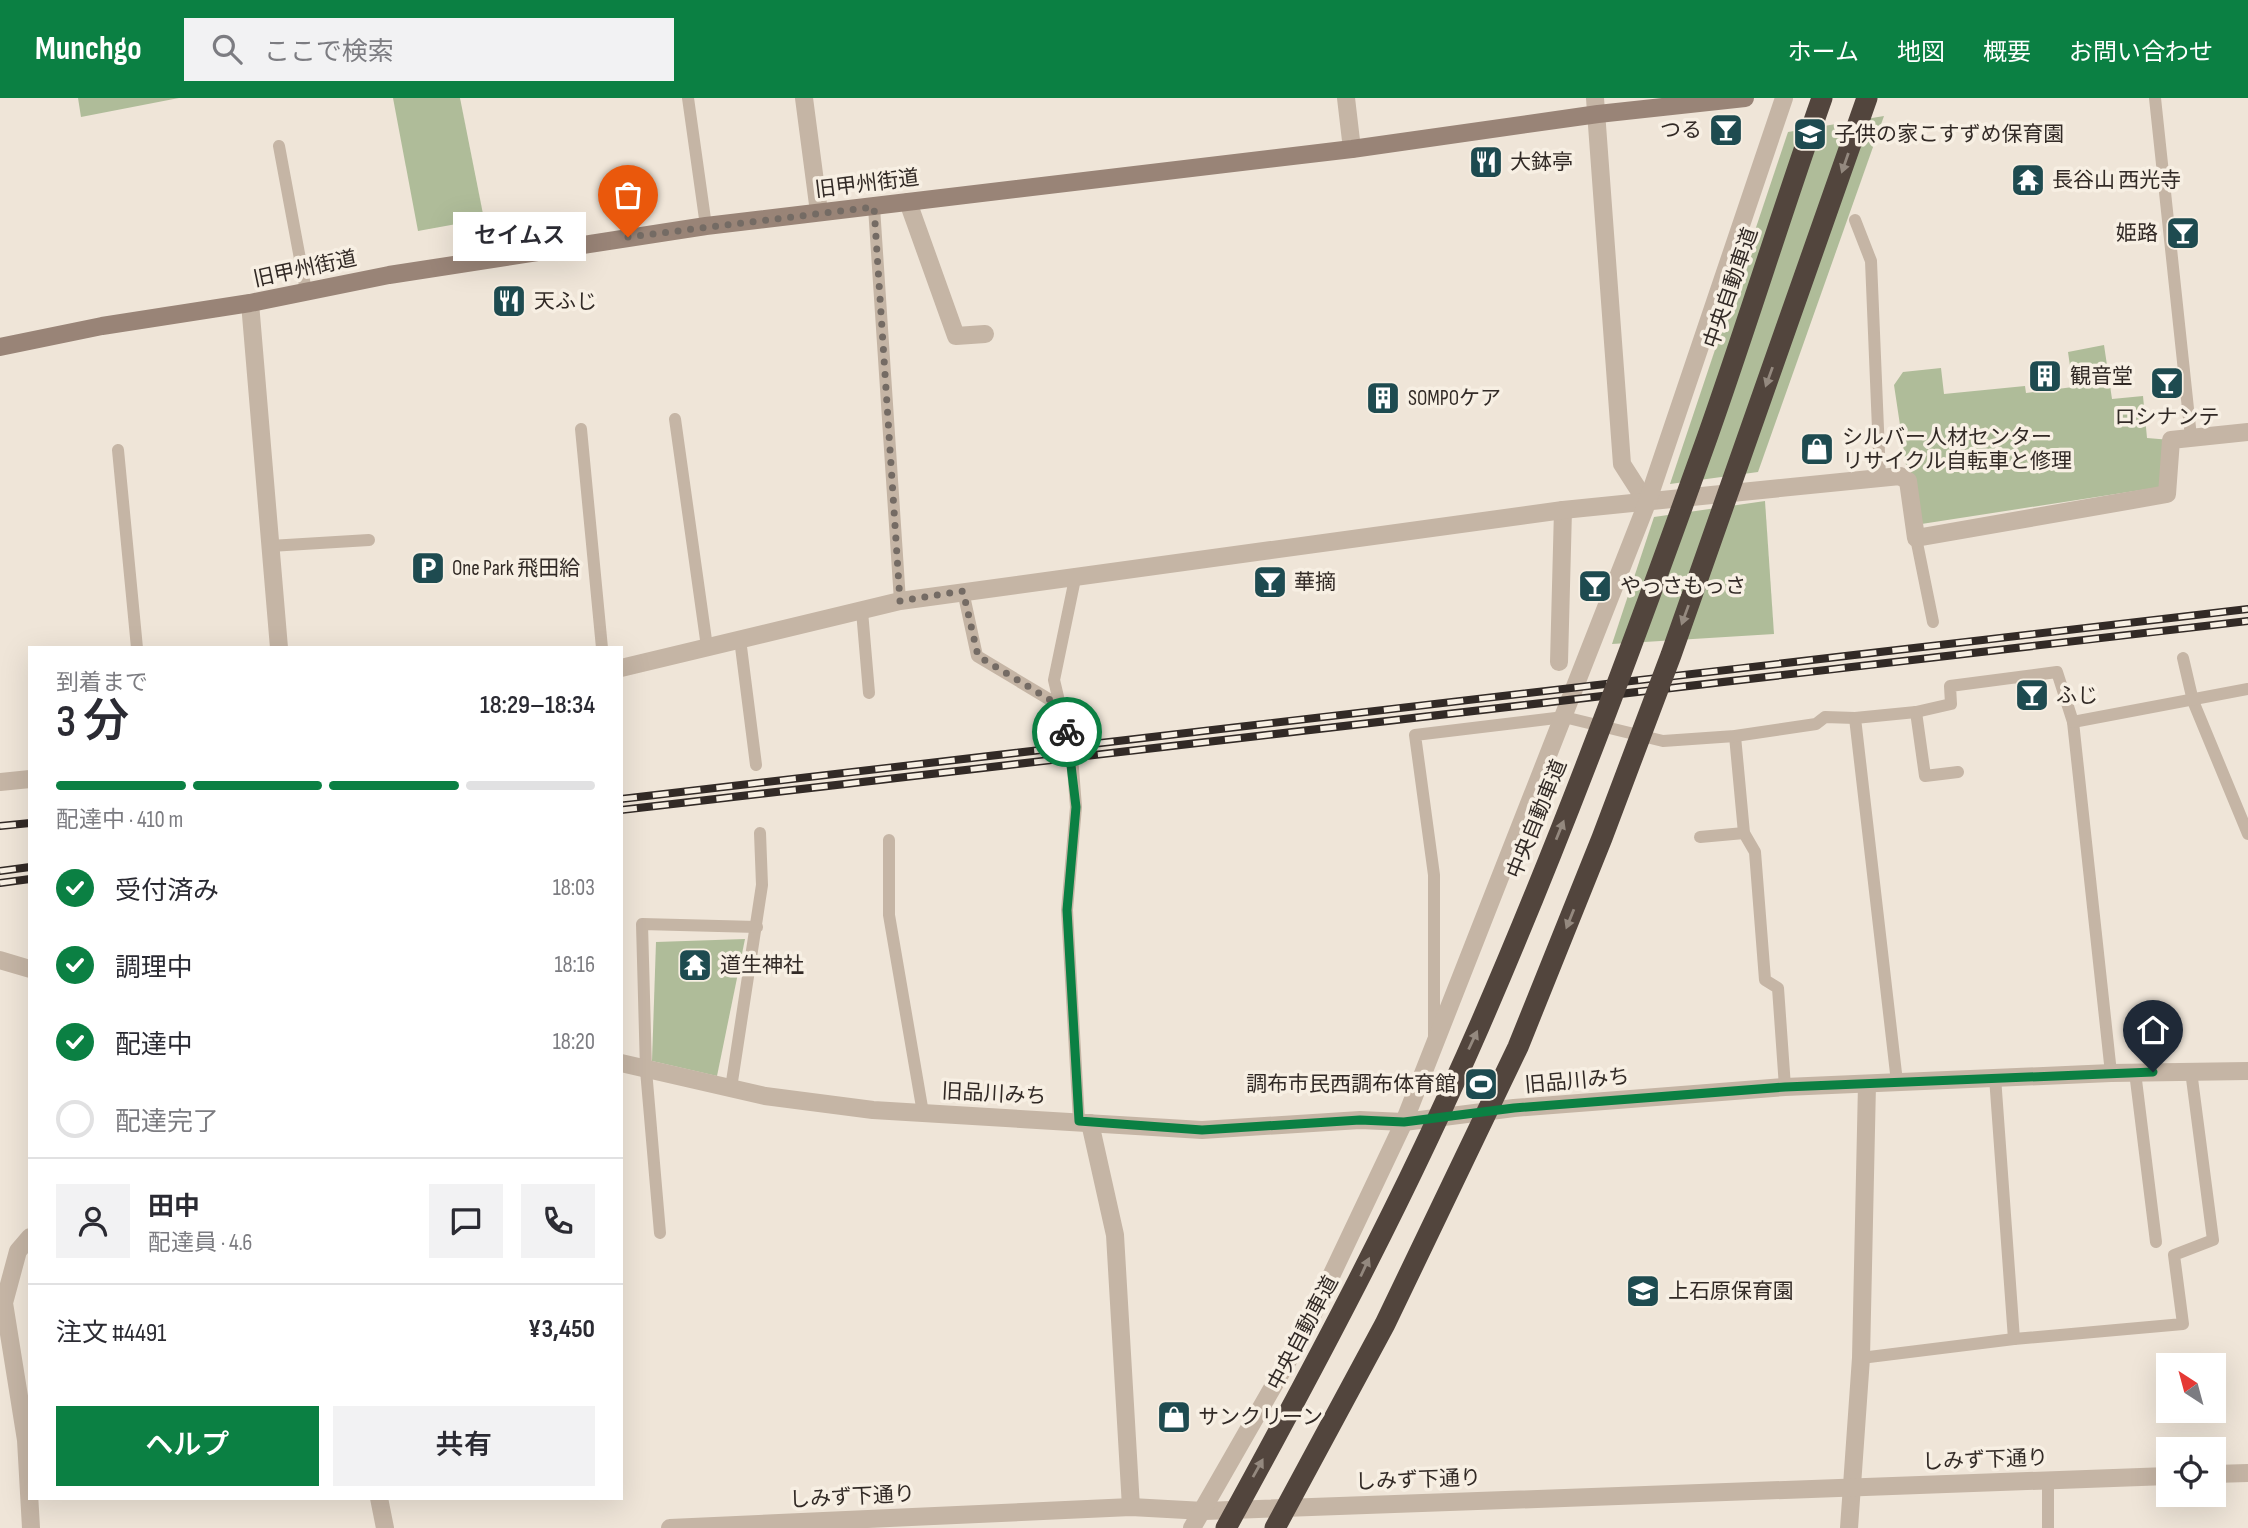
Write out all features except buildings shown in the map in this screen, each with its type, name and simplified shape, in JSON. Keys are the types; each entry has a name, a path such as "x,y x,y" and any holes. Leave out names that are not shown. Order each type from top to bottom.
{"highway":[{"name":"中央自動車道","path":"1226,1528 1347,1305 1478,1028 1564,820 1627,655 1707,436 1822,98"},
{"path":"1275,1528 1385,1324 1518,1047 1602,838 1671,655 1867,98"}],"main road":[{"name":"旧甲州街道","path":"0,346 525,252 706,226 1352,149 1596,106 1745,98"}],"street":[{"path":"804,98 819,212"},
{"path":"1346,98 1352,149"},
{"path":"1192,1528 1305,1331 1404,1122 1647,503 1784,98"},
{"path":"1596,106 1622,464 1647,503"},
{"path":"908,202 956,336 985,334"},
{"path":"250,303 279,646"},
{"path":"623,668 900,601 963,591 1563,510 1880,477 1900,476 1908,481 1916,538 2167,494 2171,440 2248,432"},
{"path":"1559,662 1563,510"},
{"path":"0,782 28,779"},
{"path":"0,960 28,967"},
{"name":"旧品川みち","path":"623,1064 765,1096 923,1113 1202,1130 1360,1120 1404,1122 1514,1108 1785,1087 1995,1077 2248,1071"},
{"path":"1849,1528 1861,1358 1867,1084"},
{"path":"1085,1122 1115,1235 1131,1507"},
{"path":"28,1239 18,1251 4,1303 26,1440 28,1469"},
{"path":"2226,1473 2248,1472"},
{"name":"しみず下通り","path":"670,1528 1131,1507 1204,1511 2156,1476"},
{"path":"30,1500 32,1528"},
{"path":"379,1500 386,1528"}],"lane":[{"path":"688,98 706,226"},
{"path":"2155,98 2191,437"},
{"path":"279,146 306,291"},
{"path":"874,207 900,601"},
{"path":"1855,220 1871,261 1880,477"},
{"path":"675,419 707,647"},
{"path":"581,429 602,646"},
{"path":"118,450 137,646"},
{"path":"1916,538 1933,622"},
{"path":"270,545 369,540"},
{"path":"1076,574 1054,680 1057,704 1070,745 1076,807 1067,910 1085,1122"},
{"path":"963,591 978,656 1057,704"},
{"path":"862,611 869,694"},
{"path":"740,639 756,765"},
{"path":"2183,658 2193,701 2248,834"},
{"path":"1434,1047 1433,875 1415,734 1564,717 1663,741 1735,736 1816,724 1825,717 1855,718 1916,712 1951,704 1950,686 2057,672 2073,722 2111,1073"},
{"path":"2073,722 2248,689"},
{"path":"1916,712 1925,776 1958,772"},
{"path":"1855,718 1897,1082"},
{"path":"1735,736 1744,833 1755,852 1765,980 1778,988 1785,1087"},
{"path":"731,1088 757,927 761,886 760,833"},
{"path":"1700,837 1744,833"},
{"path":"889,840 889,915 923,1113"},
{"path":"660,1233 646,1070 642,924 757,927"},
{"path":"1861,1358 2014,1339 2183,1324 2174,1255 2213,1240 2191,1071"},
{"path":"2134,1073 2156,1242"},
{"path":"1995,1077 2014,1339"},
{"path":"2048,1481 2048,1528"}],"green space":[{"path":"78,98 179,98 81,117"},
{"path":"393,98 460,98 484,219 418,231"},
{"path":"1884,116 1758,472 1670,484 1788,132"},
{"path":"2104,345 2112,399 2143,396 2147,438 2171,440 2167,486 1915,525 1894,385 1903,372 1941,368 1944,394 2025,386 2026,393 2073,387 2068,352"},
{"path":"1765,501 1774,634 1612,644 1654,517"},
{"path":"745,939 717,1076 652,1061 656,942"}],"railway":[{"path":"623,799 2248,609"},
{"path":"623,810 2248,621"},
{"path":"0,826 28,823"},
{"path":"0,871 28,867"},
{"path":"0,883 28,879"}],"way so far":[{"path":"628,237 874,207 900,601 963,591 978,656 1057,704 1067,732"}],"place":[{"name":"つる","path":"1726,130"},
{"name":"子供の家こすずめ保育園","path":"1810,134"},
{"name":"大鉢亭","path":"1486,162"},
{"name":"長谷山 西光寺","path":"2028,180"},
{"name":"姫路","path":"2183,233"},
{"name":"セイムス","path":"628,237"},
{"name":"天ふじ","path":"509,301"},
{"name":"観音堂","path":"2045,376"},
{"name":"ロシナンテ","path":"2167,383"},
{"name":"SOMPOケア","path":"1383,398"},
{"name":"シルバー人材センター リサイクル自転車と修理","path":"1817,449"},
{"name":"One Park 飛田給","path":"428,568"},
{"name":"華摘","path":"1270,582"},
{"name":"やっさもっさ","path":"1595,586"},
{"name":"ふじ","path":"2032,695"},
{"name":"道生神社","path":"695,965"},
{"name":"調布市民西調布体育館","path":"1481,1084"},
{"name":"上石原保育園","path":"1643,1291"},
{"name":"サンクリーン","path":"1174,1417"}],"route":[{"path":"1067,732 1072,756 1076,807 1067,910 1079,1121 1202,1130 1360,1120 1404,1122 1514,1108 1785,1087 2153,1072"}]}
